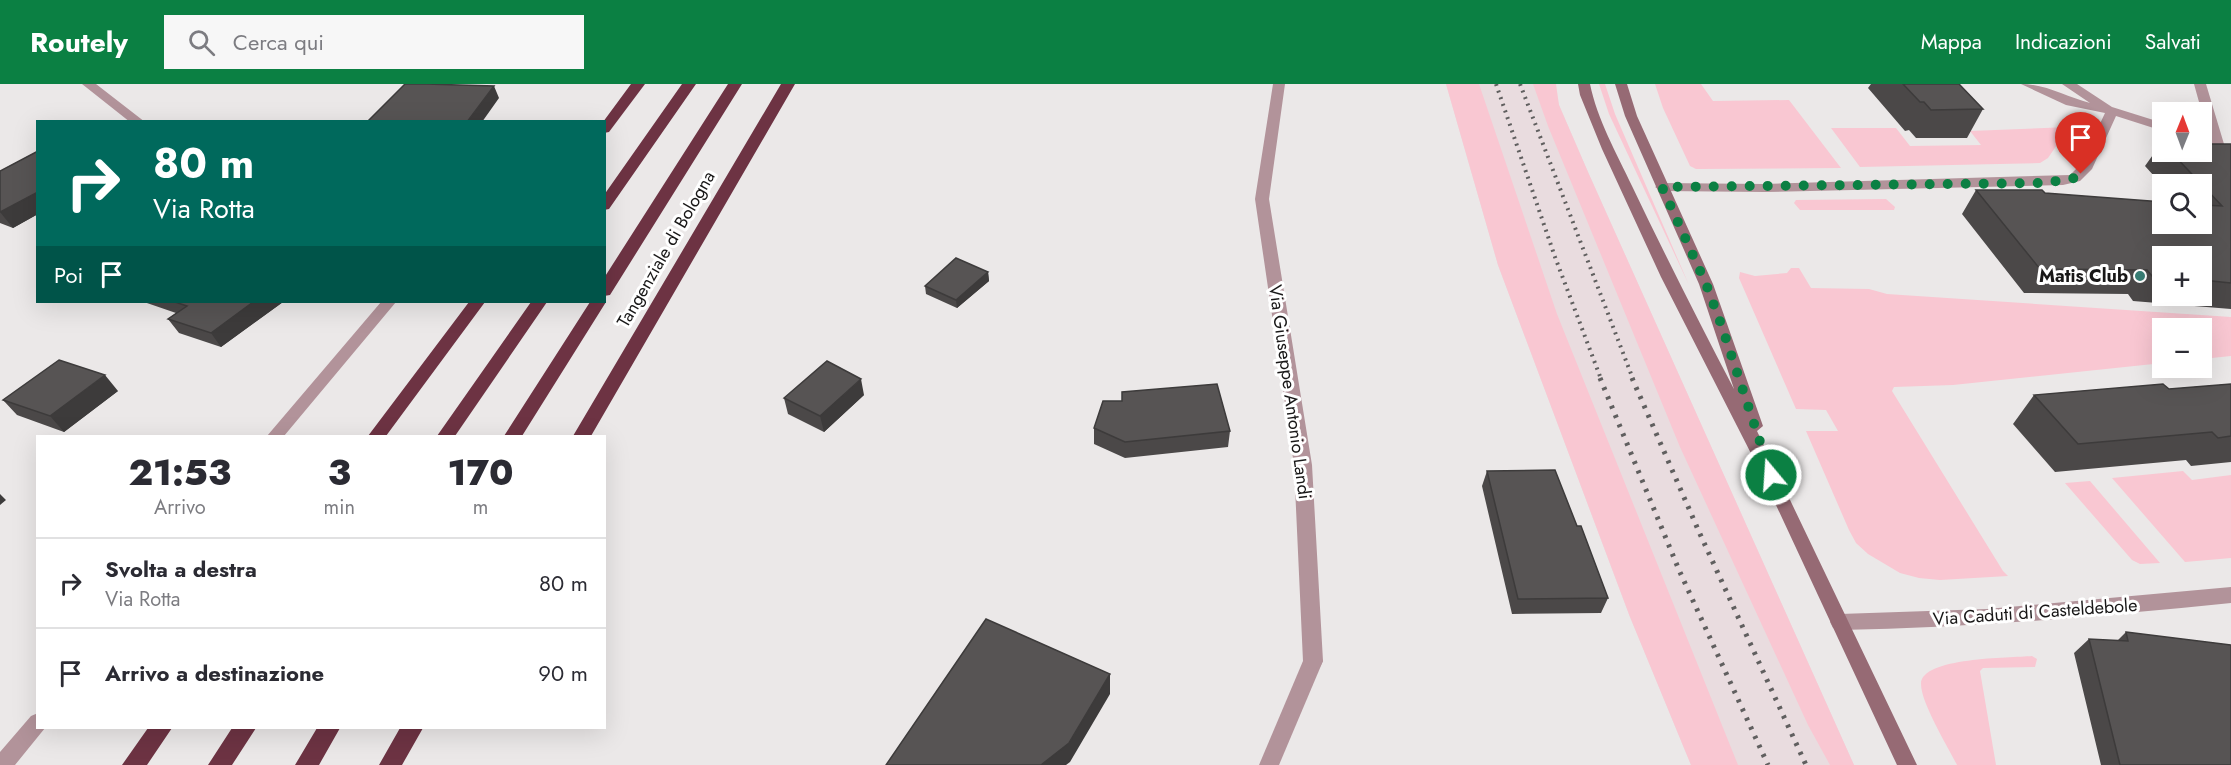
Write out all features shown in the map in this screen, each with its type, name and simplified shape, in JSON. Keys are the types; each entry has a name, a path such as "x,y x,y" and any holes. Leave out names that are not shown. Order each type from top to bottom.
{"highway":[{"path":"606,126 638,84"},
{"path":"606,203 689,84"},
{"path":"606,288 735,84"},
{"name":"Tangenziale di Bologna","path":"583,435 788,84"},
{"path":"378,435 476,303"},
{"path":"447,435 538,303"},
{"path":"514,435 597,303"},
{"path":"133,765 160,729"},
{"path":"219,765 244,729"},
{"path":"306,765 328,729"},
{"path":"390,765 411,729"}],"main road":[{"path":"1584,84 1586,95 1608,149 1663,266 1771,475 1907,765"},
{"path":"1621,84 1631,116 1706,284 1771,475"}],"street":[{"path":"88,84 136,120"},
{"name":"Via Giuseppe Antonio Landi","path":"1269,765 1313,661 1303,465 1262,199 1279,84"},
{"path":"2027,84 2070,102 2112,111 2152,124"},
{"path":"2068,84 2112,111"},
{"path":"2200,84 2218,146"},
{"path":"1662,187 1831,187 2063,181 2075,178 2087,166 2112,111"},
{"path":"2212,144 2231,152"},
{"path":"276,435 388,303"},
{"name":"Via Caduti di Casteldebole","path":"1840,622 2038,615 2231,595"},
{"path":"2,765 36,725"}],"shaded area":[{"path":"1446,84 1553,84 1559,105 1588,172 1854,765 1691,765 1630,617 1498,265"},
{"path":"1446,84 1479,84 1557,314 1738,765 1691,765 1630,617 1498,265"},
{"path":"1533,84 1556,84 1559,105 1588,172 1854,765 1830,765 1808,725 1680,447 1548,126"},
{"path":"1599,84 1605,84 1615,114 1689,285 1609,114"},
{"path":"1655,84 1701,84 1713,101 1789,100 1841,168 1696,169 1690,166 1663,108"},
{"path":"2069,127 2048,158 2040,163 1860,167 1831,128 1896,128 1910,146 1981,145 1970,131"},
{"path":"1886,199 1895,207 1894,210 1800,210 1794,203 1796,200"},
{"path":"1791,268 1799,268 1811,288 1869,289 1887,294 2231,317 2231,356 2212,358 2212,318 2152,318 2152,364 1953,385 1894,387 1892,391 2008,576 1940,580 1919,578 1900,573 1868,554 1856,543 1806,431 1838,431 1826,410 1796,409 1739,278 1740,272 1755,276 1787,273"},
{"path":"2183,471 2192,480 2231,475 2231,558 2185,562 2112,478"},
{"path":"2090,481 2160,563 2140,564 2132,560 2065,483"},
{"path":"2032,656 2037,659 2035,667 1983,668 1980,671 1996,765 1957,765 1925,702 1921,684 1925,675 1950,664"}],"building":[{"path":"405,84 494,86 468,120 369,120"},
{"path":"1903,84 1959,84 1983,109 1931,110"},
{"path":"2212,144 2231,144 2231,283 2212,281 2212,246 2152,246 2152,276 2147,270 2040,269 1976,190 2042,190 2045,193 2152,201 2152,234 2212,234 2212,206 2222,206 2212,195 2212,174 2192,174 2180,162 2212,162"},
{"path":"36,152 36,193 0,212 0,171"},
{"path":"956,258 988,272 956,300 925,286"},
{"path":"178,303 252,303 211,333 168,319 187,306"},
{"path":"59,360 105,375 50,416 3,400"},
{"path":"827,361 861,379 820,416 784,398"},
{"path":"1217,384 1230,431 1125,442 1094,428 1103,401 1122,401 1122,392"},
{"path":"2163,384 2169,389 2231,384 2231,436 2218,438 2212,432 2078,444 2034,395"},
{"path":"1555,470 1577,526 1581,526 1608,598 1518,599 1487,471"},
{"path":"986,619 1110,674 1069,743 1041,765 886,765"},
{"path":"2126,632 2231,645 2231,765 2120,765 2089,639 2128,641"}],"railway":[{"path":"1496,84 1555,257 1601,379"},
{"path":"1520,84 1633,379"},
{"path":"1600,378 1679,570 1768,765"},
{"path":"1632,378 1700,534 1806,765"}],"place":[{"name":"Matis Club","path":"2140,276"}],"route":[{"path":"1771,475 1706,284 1662,187 1765,188 2044,183 2063,181 2081,174"}]}
